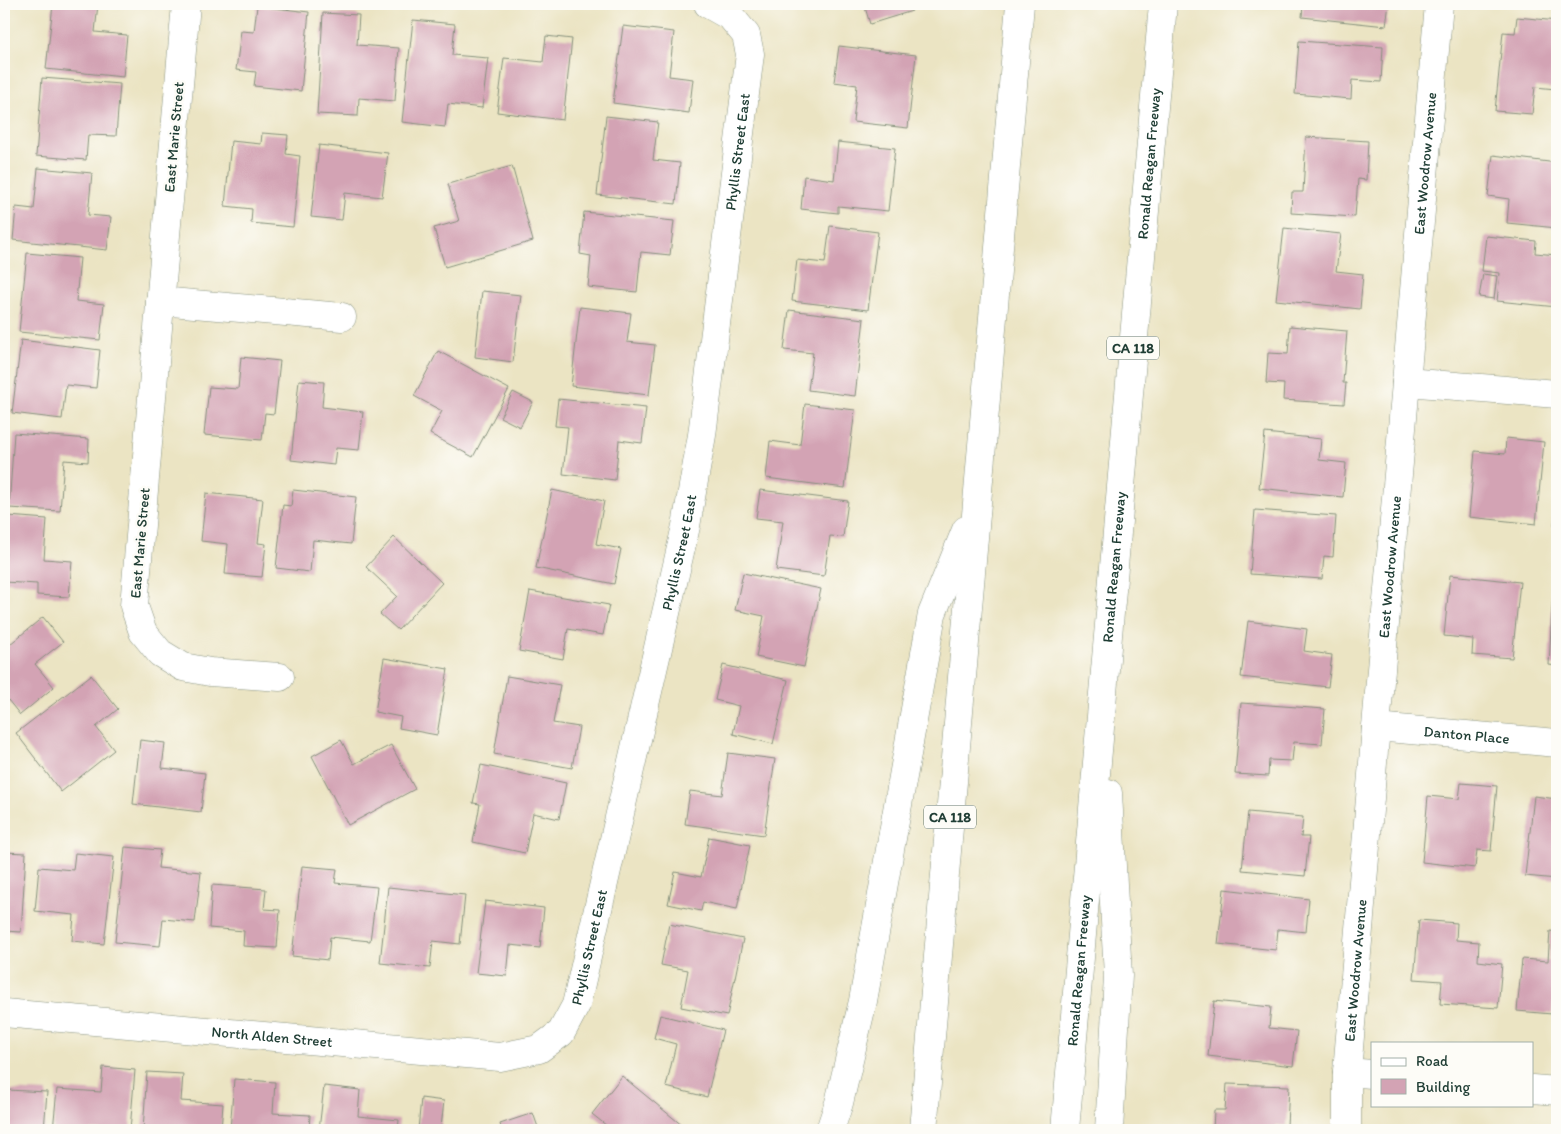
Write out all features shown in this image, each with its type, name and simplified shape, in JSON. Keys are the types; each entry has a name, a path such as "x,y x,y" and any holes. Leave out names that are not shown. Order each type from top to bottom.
{"main road":[{"name":"East Marie Street","path":"186,4 134,606 143,632 160,653 183,667 210,672 280,677"},
{"name":"Phyllis Street East","path":"539,1049 561,1033 576,1005 686,526 702,435 750,54 746,35 731,17 708,4"},
{"name":"CA 118","path":"923,1130 1020,4"},
{"name":"Ronald Reagan Freeway","path":"1065,1130 1163,4"},
{"name":"East Woodrow Avenue","path":"1346,1130 1360,1073 1376,727 1439,4"},
{"path":"160,301 342,317"},
{"path":"1406,382 1557,394"},
{"path":"830,1130 839,1103 863,1001 932,614 977,503"},
{"path":"1103,691 1118,976 1109,1130"},
{"name":"Danton Place","path":"1376,727 1557,743"},
{"name":"North Alden Street","path":"4,1013 500,1057 539,1049"},
{"path":"1534,1089 1557,1091"}],"building":[{"path":"53,4 98,4 95,32 127,35 123,77 46,69"},
{"path":"826,4 840,4 827,8"},
{"path":"864,4 910,4 912,11 870,24"},
{"path":"1303,4 1389,4 1386,26 1302,17"},
{"path":"257,6 309,12 301,91 254,86 256,72 236,70 241,31 254,32"},
{"path":"323,13 359,15 357,45 399,48 395,101 359,98 358,116 317,114"},
{"path":"1517,17 1557,21 1556,89 1535,87 1532,114 1495,111 1503,32 1515,33"},
{"path":"413,20 455,24 452,55 488,58 482,108 448,104 445,127 402,122"},
{"path":"623,26 674,32 669,76 693,79 689,113 613,103"},
{"path":"546,36 572,39 563,120 497,112 504,58 543,62"},
{"path":"1299,41 1383,47 1381,82 1352,80 1351,99 1295,94"},
{"path":"839,46 916,55 908,128 853,122 857,85 834,82"},
{"path":"42,78 120,84 116,136 88,135 86,160 36,156"},
{"path":"606,116 658,122 653,160 680,163 676,204 597,195"},
{"path":"262,133 288,135 286,154 300,156 293,227 251,223 252,209 225,206 231,141 261,144"},
{"path":"1306,137 1368,141 1366,180 1358,179 1355,217 1291,213 1292,192 1303,192"},
{"path":"838,142 895,148 888,211 838,206 838,213 801,209 804,176 834,180"},
{"path":"319,145 388,153 382,197 345,193 342,220 311,217"},
{"path":"1493,155 1557,163 1557,228 1507,223 1509,199 1488,196"},
{"path":"512,166 533,241 445,267 434,228 459,221 448,184"},
{"path":"38,168 92,173 88,215 111,217 107,250 13,240 16,207 34,209"},
{"path":"584,212 674,221 670,255 641,252 637,292 588,287 591,256 580,254"},
{"path":"830,226 878,232 868,310 792,301 797,260 825,263"},
{"path":"1284,228 1341,234 1336,271 1363,274 1360,309 1276,300"},
{"path":"1486,236 1536,241 1535,253 1557,255 1557,307 1497,301 1500,273 1482,271"},
{"path":"27,253 80,258 76,301 104,304 100,340 19,332"},
{"path":"1483,274 1497,276 1494,299 1479,297"},
{"path":"482,291 521,295 513,362 475,357"},
{"path":"580,307 631,313 627,342 655,345 649,395 571,386"},
{"path":"789,310 864,319 855,396 808,390 813,353 784,350"},
{"path":"1290,326 1347,331 1343,383 1346,383 1344,404 1283,400 1284,384 1266,383 1268,353 1288,354"},
{"path":"21,340 100,350 96,388 66,385 62,419 12,413"},
{"path":"438,351 509,389 473,457 430,434 442,411 414,396"},
{"path":"241,357 280,361 274,414 265,413 262,440 204,435 209,387 238,389"},
{"path":"299,380 324,382 322,407 363,412 359,450 336,448 334,465 291,460"},
{"path":"513,392 533,402 520,427 500,417"},
{"path":"558,399 646,408 642,443 619,440 615,480 563,474 568,427 555,426"},
{"path":"805,404 855,410 845,488 766,478 770,441 800,445"},
{"path":"14,433 89,439 88,462 64,460 60,511 9,508"},
{"path":"1265,433 1321,439 1319,460 1346,463 1343,497 1259,488"},
{"path":"1506,438 1544,442 1536,524 1469,517 1475,451 1505,454"},
{"path":"293,490 356,497 351,544 313,540 310,572 276,568 283,505 291,506"},
{"path":"552,490 604,501 596,544 621,549 614,584 536,568"},
{"path":"760,490 848,501 843,537 830,536 824,576 776,570 783,521 756,518"},
{"path":"206,493 263,499 258,543 266,544 262,577 225,574 228,544 201,541"},
{"path":"1557,502 1557,526 1554,525"},
{"path":"1255,510 1336,516 1333,557 1324,556 1322,579 1250,574"},
{"path":"8,516 47,519 44,559 72,561 69,597 37,595 37,584 4,582"},
{"path":"394,537 442,583 398,630 380,614 397,596 366,567"},
{"path":"743,573 821,589 804,667 756,657 764,616 735,610"},
{"path":"1450,575 1520,582 1512,658 1472,655 1473,639 1444,636"},
{"path":"1553,589 1557,589 1557,666 1549,665"},
{"path":"530,591 609,605 603,635 568,629 563,659 519,651"},
{"path":"43,617 63,642 35,664 54,687 20,715 4,695 4,649"},
{"path":"1248,621 1307,629 1304,651 1332,655 1328,687 1241,677"},
{"path":"384,658 448,669 437,735 399,728 401,717 375,712"},
{"path":"723,665 788,680 773,744 733,734 739,706 715,700"},
{"path":"91,675 118,709 96,727 114,750 61,792 16,733"},
{"path":"507,676 560,685 553,723 579,727 572,768 494,754"},
{"path":"1241,703 1325,709 1322,744 1294,742 1292,761 1269,760 1268,776 1235,774"},
{"path":"140,740 165,743 162,768 205,773 201,812 133,804"},
{"path":"341,740 354,764 391,745 415,789 348,825 312,756"},
{"path":"728,753 775,759 764,835 685,824 690,791 722,795"},
{"path":"481,765 566,783 559,819 533,813 525,853 473,842 480,804 473,803"},
{"path":"1461,783 1497,786 1491,851 1477,850 1475,868 1422,862 1428,796 1459,799"},
{"path":"1534,796 1557,799 1557,879 1525,876"},
{"path":"1248,812 1303,817 1301,837 1309,837 1305,876 1242,870"},
{"path":"709,837 750,845 737,909 703,902 701,911 668,904 675,872 701,877"},
{"path":"125,847 160,850 158,868 201,872 195,922 163,919 160,946 115,942"},
{"path":"4,852 26,853 21,932 4,931"},
{"path":"75,853 114,857 104,944 72,941 74,915 35,911 39,867 73,870"},
{"path":"302,866 337,869 335,883 377,887 370,941 330,937 328,960 292,956"},
{"path":"212,885 266,889 264,909 280,910 277,948 243,946 244,931 209,928"},
{"path":"388,887 465,895 460,944 433,941 430,968 380,963"},
{"path":"1224,889 1309,899 1306,932 1278,929 1276,950 1218,944"},
{"path":"485,901 544,908 540,948 510,945 507,976 476,973"},
{"path":"1419,920 1457,923 1456,940 1479,942 1478,961 1502,964 1498,1008 1440,1004 1442,981 1414,979"},
{"path":"669,924 743,939 727,1016 681,1007 688,970 661,965"},
{"path":"1550,931 1557,932 1557,988 1555,988 1552,1014 1517,1011 1522,959 1548,961"},
{"path":"1214,1001 1271,1007 1269,1028 1297,1031 1293,1066 1208,1056"},
{"path":"660,1015 723,1030 707,1097 666,1087 676,1044 654,1038"},
{"path":"4,1058 9,1059 7,1090 47,1092 44,1130 4,1130"},
{"path":"103,1067 135,1070 130,1130 53,1130 57,1089 101,1092"},
{"path":"147,1072 183,1074 181,1101 223,1104 221,1130 143,1130"},
{"path":"622,1076 683,1126 679,1130 612,1130 592,1114"},
{"path":"234,1079 275,1082 273,1113 310,1115 309,1130 230,1130"},
{"path":"1227,1084 1289,1086 1287,1126 1276,1125 1276,1130 1213,1130 1214,1110 1225,1110"},
{"path":"324,1086 360,1090 358,1116 399,1120 398,1130 319,1130"},
{"path":"421,1098 444,1101 441,1127 460,1130 418,1130"},
{"path":"533,1113 539,1130 502,1130 500,1124"}]}
